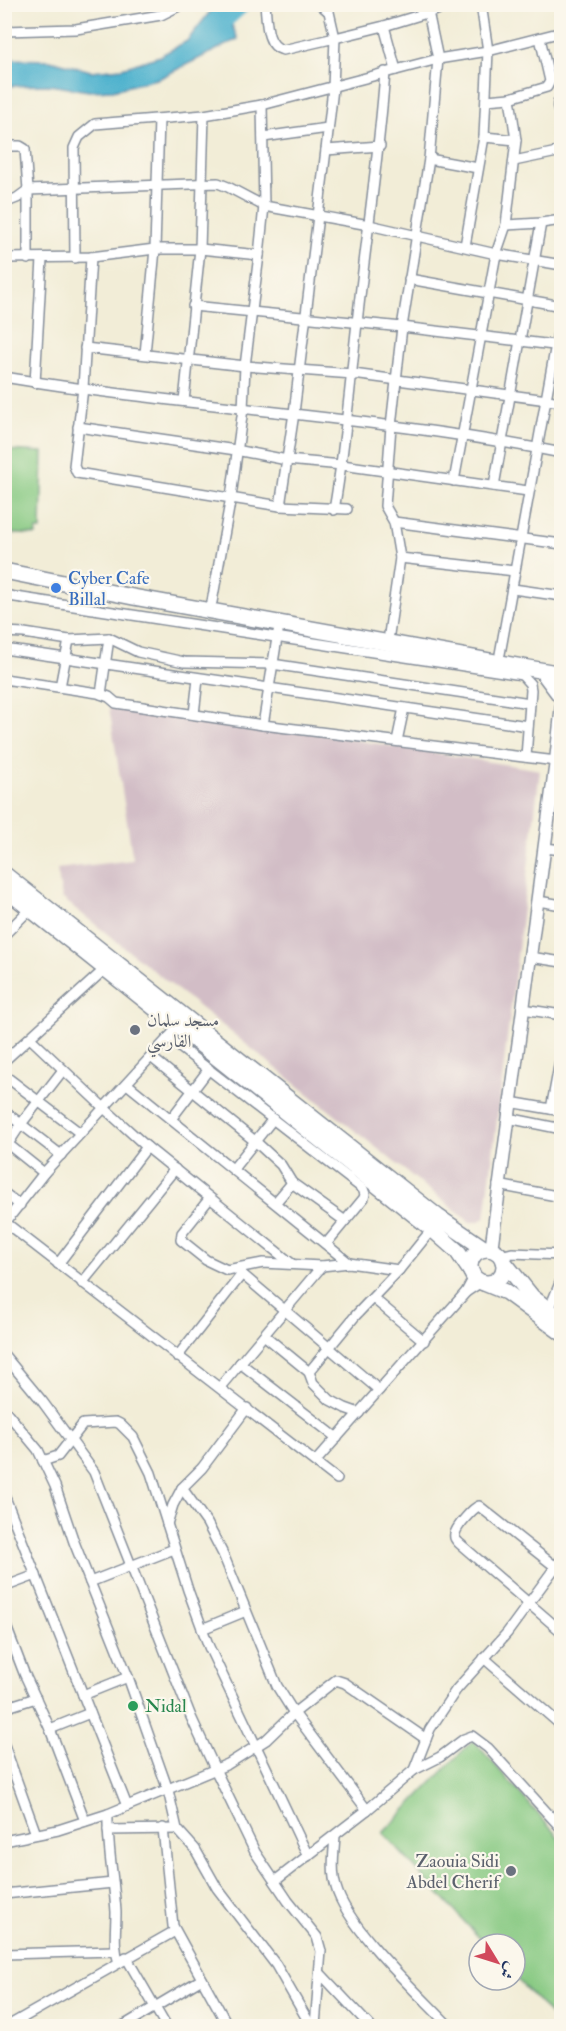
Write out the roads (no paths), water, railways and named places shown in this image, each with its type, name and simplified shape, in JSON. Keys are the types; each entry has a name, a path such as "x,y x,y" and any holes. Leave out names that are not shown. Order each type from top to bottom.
{"main road":[{"path":"4,563 500,654 561,671"},
{"path":"4,571 278,630 523,671 561,671"},
{"path":"542,671 561,698"},
{"path":"4,874 106,968 183,1022 322,1149 432,1229 456,1251 478,1279 506,1293 561,1333"},
{"path":"4,888 35,905 183,1022 420,1203 495,1254 520,1285 555,1315"},
{"path":"478,1279 495,1281 500,1277 504,1267 495,1254"},
{"path":"478,1279 471,1260 474,1255 495,1254"}],"street":[{"path":"4,31 76,29 161,15 183,4"},
{"path":"265,4 268,34 273,46 283,50 384,26 456,4"},
{"path":"280,506 294,413 333,88 335,38 329,12 320,4"},
{"path":"465,246 484,137 488,51 481,4"},
{"path":"389,634 400,558 394,522 385,506 391,426 402,327 429,159 438,59 428,12"},
{"path":"384,26 396,70"},
{"path":"75,258 74,148 79,137 95,123 204,115 262,105 438,59 488,51 561,32"},
{"path":"486,100 510,98 547,87 550,84 540,38"},
{"path":"334,510 348,420 357,324 380,146 386,72"},
{"path":"561,97 557,106 561,120"},
{"path":"454,481 496,254 506,225 516,140 510,98"},
{"path":"212,602 231,496 243,409 245,366 264,206 262,105"},
{"path":"184,401 200,249 204,115"},
{"path":"145,354 155,249 159,119"},
{"path":"263,137 328,128"},
{"path":"484,137 516,140"},
{"path":"4,146 20,146 25,149 28,190 28,259"},
{"path":"326,150 380,146"},
{"path":"514,161 561,151"},
{"path":"429,159 478,168"},
{"path":"4,202 17,198 28,190 225,185 264,206 369,225 496,254 561,265"},
{"path":"506,225 561,220"},
{"path":"494,486 541,223"},
{"path":"4,258 75,258 155,249 200,249 259,255"},
{"path":"91,257 83,388 74,465 77,472 280,506 347,509"},
{"path":"35,382 42,259"},
{"path":"409,279 561,306"},
{"path":"193,306 402,327 559,346"},
{"path":"500,654 544,401 559,346 561,312"},
{"path":"85,348 245,366 353,374 561,402"},
{"path":"4,377 462,435 561,453"},
{"path":"78,427 236,450 287,460 342,465 528,491"},
{"path":"394,522 561,544"},
{"path":"400,558 515,571"},
{"path":"513,589 561,596"},
{"path":"4,597 131,616 278,630 263,725"},
{"path":"131,616 133,597"},
{"path":"4,632 69,640 109,638 138,652 184,662 272,664 530,703"},
{"path":"101,694 109,638"},
{"path":"60,687 69,640"},
{"path":"4,649 528,726"},
{"path":"523,671 530,684 526,757"},
{"path":"561,671 558,755 498,1185 495,1254 561,1255"},
{"path":"194,714 198,678"},
{"path":"4,679 101,694 116,703 263,725 526,757 558,755"},
{"path":"397,741 404,708"},
{"path":"544,848 561,850"},
{"path":"538,902 561,905"},
{"path":"4,935 35,905"},
{"path":"530,957 561,962"},
{"path":"4,1061 106,968"},
{"path":"523,1009 561,1015"},
{"path":"183,1022 44,1173 5,1224 337,1479"},
{"path":"30,1038 147,1147 292,1264"},
{"path":"168,1038 273,1119 322,1149 364,1191 364,1198 326,1244"},
{"path":"551,1109 561,1050"},
{"path":"151,1057 256,1142 280,1165 292,1183 345,1221"},
{"path":"171,1119 208,1069"},
{"path":"44,1173 6,1145 63,1070"},
{"path":"4,1075 80,1133"},
{"path":"127,1084 348,1263"},
{"path":"510,1102 561,1111"},
{"path":"4,1111 61,1155"},
{"path":"508,1118 561,1129"},
{"path":"233,1169 273,1119"},
{"path":"58,1264 147,1147"},
{"path":"82,1283 175,1169"},
{"path":"275,1203 292,1183"},
{"path":"498,1185 561,1197"},
{"path":"4,1193 20,1205"},
{"path":"210,1198 182,1233 181,1240 216,1266 226,1270 239,1272 263,1263 322,1266 348,1263 399,1270"},
{"path":"309,1372 432,1229"},
{"path":"220,1387 322,1266"},
{"path":"239,1272 380,1390"},
{"path":"177,1357 239,1272"},
{"path":"555,1315 561,1278"},
{"path":"315,1461 478,1279"},
{"path":"373,1298 424,1341"},
{"path":"264,1335 309,1372 313,1383 330,1400 359,1413"},
{"path":"6,1360 70,1439 98,1481 191,1717 215,1769 255,1852 319,1941 320,1973 313,2026"},
{"path":"240,1363 337,1437"},
{"path":"167,1526 172,1505 182,1488 202,1468 247,1408"},
{"path":"4,1409 38,1450 55,1486 128,1677 168,1790 177,1829 195,1849 217,1888 276,1965 313,2026"},
{"path":"43,1461 58,1456 83,1424 116,1422 128,1430 151,1473 174,1550 221,1675 308,1856"},
{"path":"182,1488 207,1523 223,1554 277,1686 294,1713 367,1810"},
{"path":"4,1495 127,1806"},
{"path":"558,1569 479,1506 474,1508 454,1536 459,1543 561,1632"},
{"path":"90,1582 174,1550"},
{"path":"414,1770 434,1722 456,1690 558,1569 561,1558"},
{"path":"4,1587 36,1575"},
{"path":"202,1629 246,1611"},
{"path":"4,1621 24,1673 50,1729 85,1821"},
{"path":"484,1658 561,1726"},
{"path":"83,1695 128,1677"},
{"path":"4,1841 58,1830 108,1814 237,1759 266,1740 294,1713 331,1683 339,1680 426,1739"},
{"path":"4,1708 36,1698"},
{"path":"50,1729 90,1713"},
{"path":"275,1881 335,1836 414,1770 440,1757 468,1737 475,1736 488,1748 561,1829"},
{"path":"4,1745 36,1834"},
{"path":"108,1814 116,1912 115,1951 166,2026"},
{"path":"163,1828 172,1920 175,1930 228,2026"},
{"path":"108,1830 177,1829"},
{"path":"335,1836 335,1884 349,1914 449,2026"},
{"path":"4,1894 112,1883"},
{"path":"8,2026 175,1930"},
{"path":"4,1954 115,1951"},
{"path":"320,1973 370,2026"},
{"path":"123,2026 202,1979"}],"water":[{"path":"216,4 223,5 238,39 160,78 113,90 89,91 49,85 5,86 5,59 50,60 91,71 122,68 160,56 187,41"}],"waterway":[{"path":"215,31 245,4"}],"place":[{"name":"Cyber Cafe Billal","path":"56,588"},
{"name":"مسجد سلمان الفارسي","path":"135,1030"},
{"name":"Nidal","path":"133,1706"},
{"name":"Zaouia Sidi Abdel Cherif","path":"511,1871"}]}
